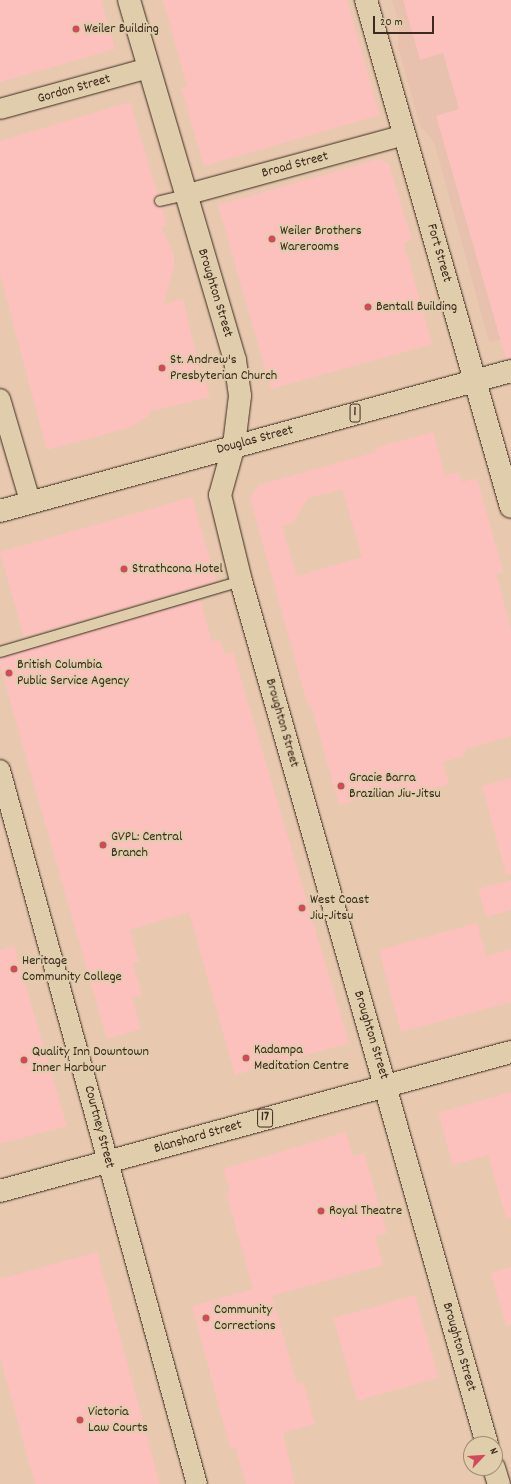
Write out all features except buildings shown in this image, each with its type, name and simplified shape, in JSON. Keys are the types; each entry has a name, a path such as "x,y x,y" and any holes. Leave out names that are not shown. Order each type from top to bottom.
{"main road":[{"name":"Broughton Street","path":"128,0 235,360 240,396 234,445 220,496 241,581 485,1436"},
{"name":"Fort Street","path":"366,0 511,507"},
{"name":"Douglas Street","path":"0,511 31,504 234,445 511,371"},
{"name":"Blanshard Street","path":"0,1191 511,1052"}],"street":[{"name":"Gordon Street","path":"0,109 149,68"},
{"name":"Broad Street","path":"185,195 405,135"},
{"path":"0,399 31,504"},
{"name":"Courtney Street","path":"0,770 197,1484"}],"lane":[{"path":"160,201 185,195"},
{"path":"0,652 241,581"}],"shaded area":[{"path":"392,0 511,0 511,338 489,342 434,142 420,126 398,47 399,23"}],"place":[{"name":"Weiler Building","path":"76,29"},
{"name":"Weiler Brothers Warerooms","path":"272,239"},
{"name":"Bentall Building","path":"368,307"},
{"name":"St. Andrew's Presbyterian Church","path":"162,368"},
{"name":"Strathcona Hotel","path":"124,569"},
{"name":"British Columbia Public Service Agency","path":"9,673"},
{"name":"Gracie Barra Brazilian Jiu-Jitsu","path":"341,786"},
{"name":"GVPL: Central Branch","path":"103,845"},
{"name":"West Coast Jiu-Jitsu","path":"302,908"},
{"name":"Heritage Community College","path":"14,969"},
{"name":"Kadampa Meditation Centre","path":"246,1058"},
{"name":"Quality Inn Downtown Inner Harbour","path":"24,1060"},
{"name":"Royal Theatre","path":"321,1211"},
{"name":"Community Corrections","path":"206,1318"},
{"name":"Victoria Law Courts","path":"80,1420"}]}
